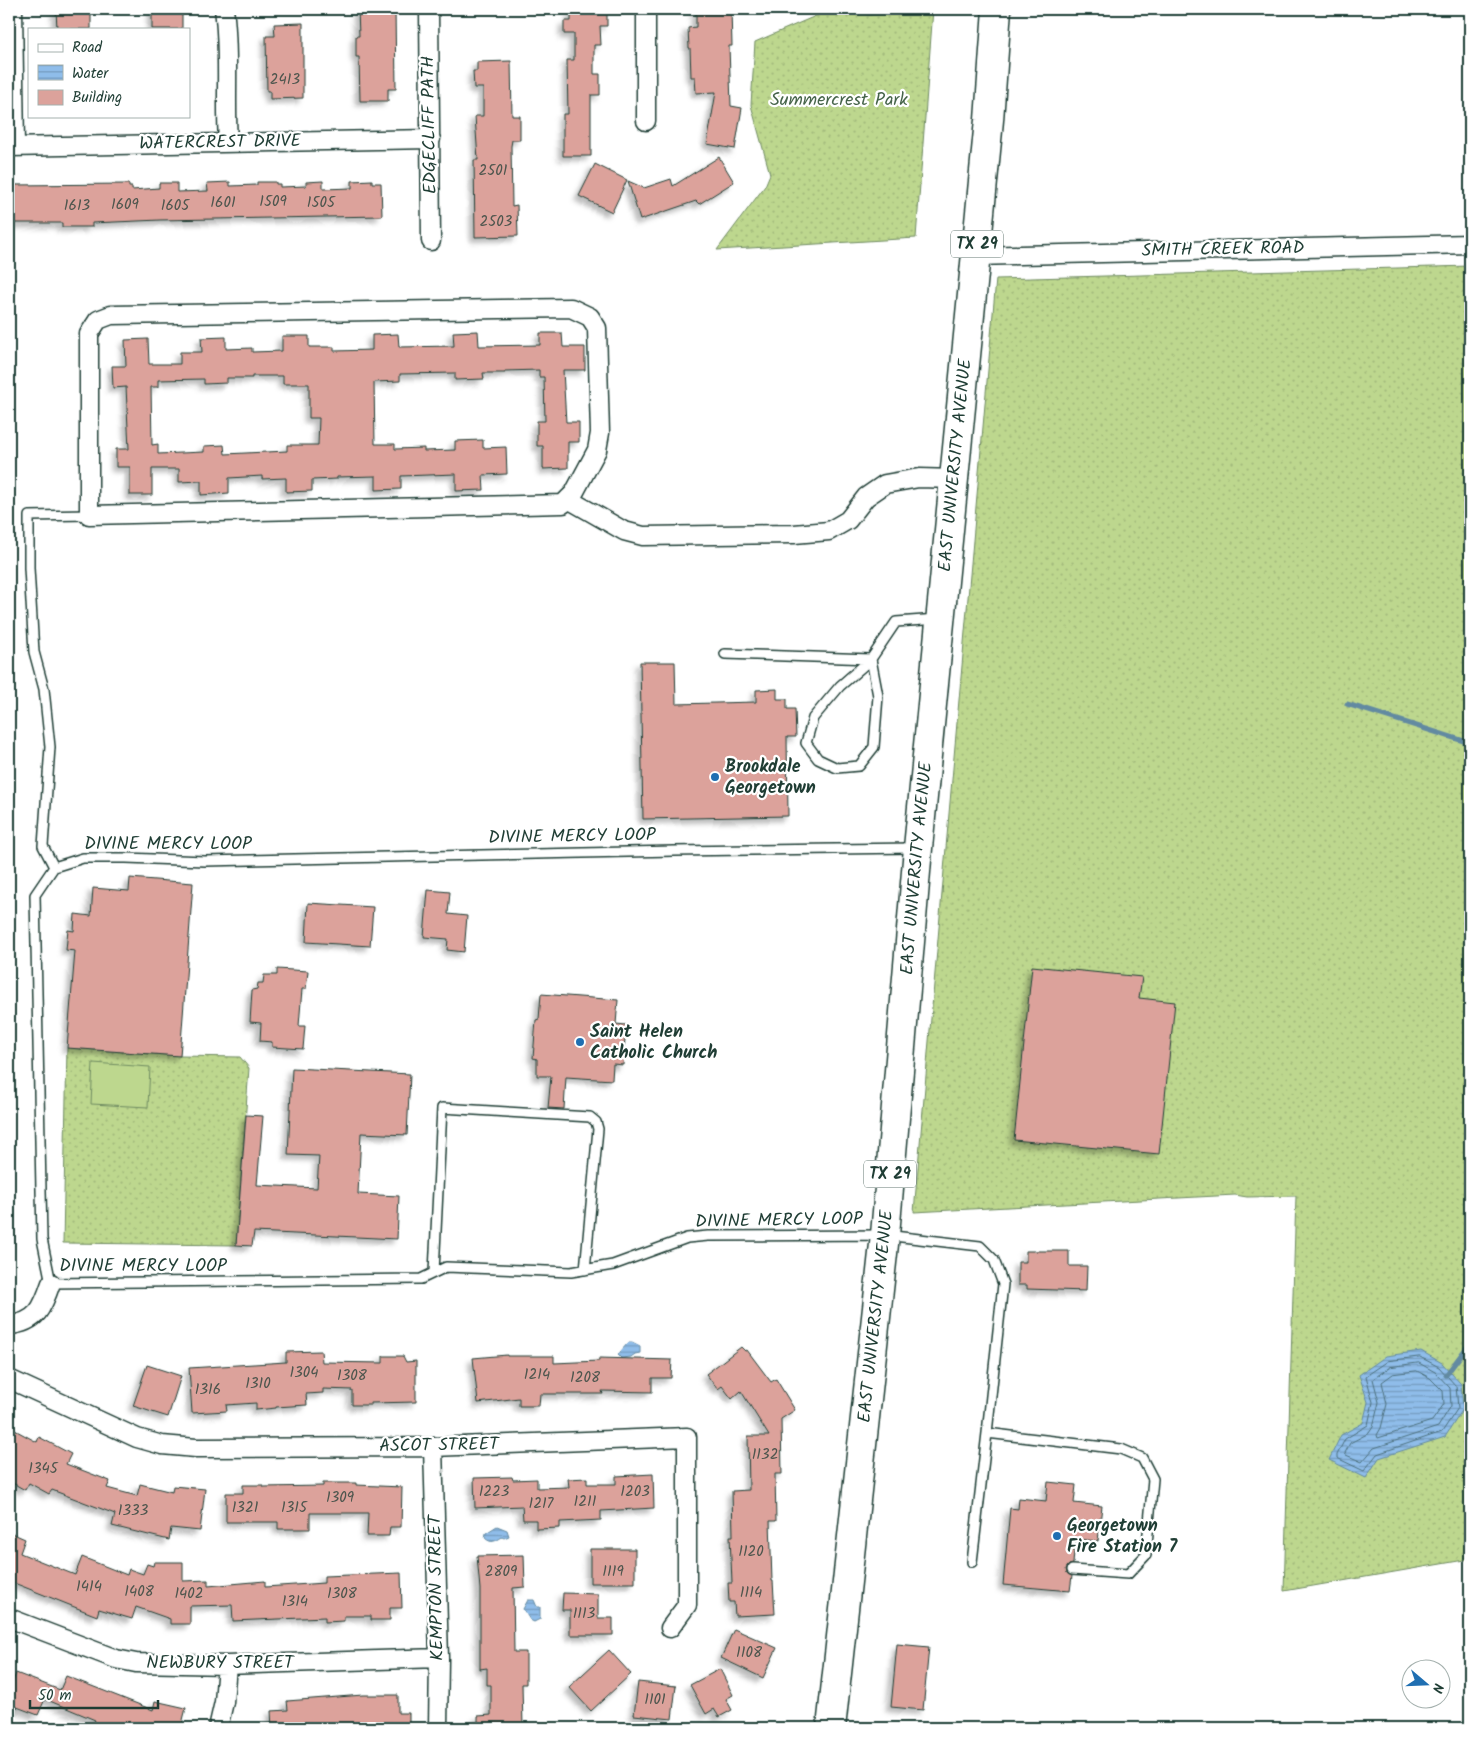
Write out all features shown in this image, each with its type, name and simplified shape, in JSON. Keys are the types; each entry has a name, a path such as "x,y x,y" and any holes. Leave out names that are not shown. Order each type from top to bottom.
{"main road":[{"name":"EAST UNIVERSITY AVENUE","path":"831,1728 885,1236 918,848 976,256 997,9"}],"street":[{"path":"12,147 13,9"},
{"path":"224,9 228,35 228,142"},
{"name":"EDGECLIFF PATH","path":"429,9 432,240"},
{"path":"646,9 646,121"},
{"name":"WATERCREST DRIVE","path":"12,147 430,139"},
{"name":"SMITH CREEK ROAD","path":"976,256 1470,244"},
{"path":"571,308 590,317 597,328 600,433 597,450 574,493 568,499 563,504 89,515 89,334 98,320 111,315 571,308"},
{"path":"568,499 624,531 643,536 794,534 829,531 848,520 866,497 885,484 918,478 954,479"},
{"path":"9,1325 16,1325 32,1318 44,1306 51,1283"},
{"name":"ASCOT STREET","path":"9,1379 103,1424 137,1438 162,1444 230,1449 433,1447 687,1437 687,1605 670,1628"},
{"name":"KEMPTON STREET","path":"433,1447 439,1658 438,1728"},
{"name":"NEWBURY STREET","path":"9,1618 116,1659 136,1663 227,1665 439,1658"},
{"path":"218,1728 224,1702 227,1665"}],"lane":[{"path":"54,867 43,846 50,747 44,689 34,652 29,568 29,516 89,515"},
{"path":"870,659 878,696 874,748 859,766 837,768 818,759 806,743 813,718 840,686 870,659 896,622 940,618"},
{"path":"725,654 870,659"},
{"name":"DIVINE MERCY LOOP","path":"918,848 205,861 83,858 54,867 35,895 42,1238 51,1283 421,1279 446,1267 571,1272 613,1265 688,1238 701,1237 885,1236 980,1246 994,1260 1003,1284 988,1433 972,1562"},
{"path":"434,1272 442,1108 590,1117 596,1122 598,1129 585,1270"},
{"path":"988,1433 1120,1449 1142,1458 1153,1479 1146,1555 1128,1574 1072,1570"}],"green space":[{"name":"Summercrest Park","path":"832,9 856,9 868,15 894,12 896,9 933,9 916,238 717,250 765,186 770,174 751,105 755,42"},
{"path":"1470,266 1470,1559 1284,1591 1296,1196 1247,1197 1235,1195 914,1212 996,279"},
{"path":"67,1048 180,1056 240,1057 249,1068 236,1245 63,1243"},
{"path":"93,1063 150,1067 148,1107 91,1104"}],"water":[{"path":"629,1342 640,1346 640,1353 631,1357 621,1358 618,1355"},
{"path":"1421,1351 1442,1363 1461,1384 1463,1409 1445,1437 1379,1458 1366,1478 1329,1460 1341,1435 1363,1423 1368,1402 1359,1375 1386,1356"},
{"path":"497,1526 507,1530 509,1536 489,1541 485,1538 486,1533"},
{"path":"528,1600 534,1600 537,1607 540,1607 540,1619 534,1622 530,1620 523,1609"}],"building":[{"path":"56,9 91,9 91,28 57,28"},
{"path":"152,9 182,9 182,28 152,28"},
{"path":"358,9 395,9 396,89 388,89 388,101 360,101 359,57 356,57 356,36 359,36"},
{"path":"731,9 732,46 729,46 731,106 742,108 735,149 707,144 716,92 696,93 695,77 691,77 688,28 696,27 696,10"},
{"path":"607,11 607,26 600,26 601,45 594,45 594,74 600,74 600,95 591,95 591,156 563,156 563,114 568,114 567,60 574,60 574,34 564,34 564,21 571,21 571,12"},
{"path":"303,23 303,98 270,99 270,91 267,91 266,36 275,36 274,24"},
{"path":"511,61 512,116 520,116 520,140 512,140 511,146 512,206 517,205 518,236 475,237 474,160 478,160 475,116 483,116 483,88 474,88 473,71 477,71 477,62"},
{"path":"719,157 734,182 699,204 696,201 640,220 628,181 644,188 671,179 673,186"},
{"path":"595,164 627,180 612,212 579,196"},
{"path":"372,180 372,183 381,183 382,216 160,220 92,223 92,227 62,227 62,223 13,223 13,185 129,184 132,190 159,188 159,183 177,183 177,192 208,191 207,183 230,182 230,186 257,185 257,182 276,182 276,184 280,184 280,187 306,186 306,182 323,181 323,189 352,188 352,181"},
{"path":"478,331 479,346 540,345 540,333 562,333 563,347 585,347 585,370 563,370 566,422 579,422 579,442 568,442 568,468 543,469 543,446 537,446 537,421 545,421 544,377 539,377 539,370 483,373 484,379 455,380 455,373 400,374 400,381 374,382 375,444 395,444 395,449 424,448 424,451 455,450 455,441 483,440 483,448 506,447 507,474 483,475 484,490 456,491 456,474 401,476 401,489 376,490 376,476 337,477 337,479 312,480 312,491 286,492 286,478 262,479 262,476 229,478 229,493 201,495 201,481 179,482 179,469 152,469 152,495 130,495 130,467 116,467 116,449 129,449 126,387 113,388 112,366 126,366 125,340 148,339 149,364 180,364 180,352 202,352 201,338 226,337 226,349 252,348 252,352 282,351 282,336 309,336 309,347 334,347 334,351 372,350 372,335 398,334 399,347 454,346 453,332","holes":["283,376 283,384 309,384 309,418 319,418 318,445 287,445 287,451 225,454 224,445 204,446 204,452 158,454 158,444 152,445 151,387 158,387 158,380 204,379 204,384 227,383 227,378"]},
{"name":"Brookdale Georgetown","path":"640,662 675,662 676,704 756,702 756,690 777,689 777,699 787,699 787,709 795,709 796,737 787,737 788,816 643,819"},
{"path":"130,878 193,883 180,1056 67,1048 75,951 66,950 68,930 74,931 75,914 91,916 93,888 129,891"},
{"path":"428,890 450,892 448,914 467,916 464,952 447,950 448,939 424,937"},
{"path":"308,903 373,907 370,946 306,942"},
{"path":"1032,966 1142,977 1139,998 1175,1002 1159,1154 1014,1140"},
{"path":"277,969 308,971 306,989 302,989 299,1026 305,1026 303,1049 272,1047 272,1042 260,1041 261,1023 250,1022 252,990 257,989 258,983 263,983 264,975 277,975"},
{"name":"Saint Helen Catholic Church","path":"541,994 618,1000 616,1024 626,1025 623,1065 613,1064 612,1080 566,1077 564,1109 548,1108 551,1076 537,1076 537,1059 533,1058 536,1020 539,1019"},
{"path":"292,1068 410,1074 407,1135 361,1133 358,1194 399,1196 397,1239 254,1232 252,1246 236,1245 246,1115 263,1116 257,1185 317,1188 319,1156 288,1155"},
{"path":"1026,1251 1069,1251 1069,1266 1087,1266 1086,1291 1027,1289 1027,1285 1018,1285 1018,1262 1026,1262"},
{"path":"741,1347 745,1351 747,1350 771,1382 776,1379 795,1410 781,1419 782,1474 775,1474 776,1521 770,1521 775,1614 735,1616 734,1602 729,1602 728,1583 732,1583 730,1536 733,1536 732,1491 749,1490 748,1436 769,1436 741,1391 732,1399 722,1386 718,1389 706,1374"},
{"path":"321,1351 322,1362 383,1363 383,1356 403,1356 406,1362 416,1361 416,1402 352,1405 352,1390 323,1389 323,1393 306,1394 307,1405 256,1410 256,1403 226,1405 227,1411 192,1413 189,1368 286,1362 286,1352"},
{"path":"507,1355 554,1356 554,1363 599,1361 599,1358 672,1360 671,1378 652,1378 652,1392 602,1391 603,1394 540,1394 539,1406 519,1406 519,1398 478,1403 473,1358"},
{"path":"147,1365 181,1376 168,1417 133,1406"},
{"path":"13,1429 37,1442 39,1437 71,1454 66,1464 110,1481 107,1488 137,1496 140,1484 172,1492 173,1486 205,1489 200,1531 171,1528 169,1540 112,1526 115,1514 52,1490 49,1494 29,1483 25,1490 9,1481 9,1437"},
{"path":"653,1474 654,1508 601,1511 601,1520 560,1522 560,1528 536,1529 536,1520 523,1520 522,1506 475,1508 474,1478 512,1477 513,1480 537,1479 537,1488 569,1487 568,1479 587,1478 587,1484 616,1484 616,1476"},
{"name":"Georgetown Fire Station 7","path":"1048,1482 1076,1485 1074,1503 1102,1506 1098,1541 1075,1539 1073,1564 1069,1565 1066,1569 1067,1573 1072,1576 1070,1591 1003,1585 1010,1508 1018,1509 1019,1498 1046,1501"},
{"path":"323,1483 356,1483 356,1485 402,1487 401,1527 390,1527 389,1536 367,1536 368,1513 310,1513 310,1529 278,1529 278,1522 226,1522 226,1493 243,1493 243,1485 263,1485 263,1487 323,1486"},
{"path":"9,1532 25,1539 20,1553 75,1575 82,1557 127,1575 129,1569 143,1574 147,1564 153,1566 154,1562 183,1562 183,1581 208,1580 208,1586 265,1581 265,1587 324,1583 324,1576 401,1573 402,1608 390,1608 390,1620 371,1620 371,1616 344,1616 344,1621 325,1622 325,1617 233,1621 232,1605 190,1606 190,1624 170,1624 170,1619 136,1607 132,1619 99,1609 97,1616 9,1581"},
{"path":"590,1549 635,1549 635,1583 590,1583"},
{"path":"524,1555 525,1587 513,1588 514,1652 526,1652 526,1684 522,1684 523,1728 478,1728 478,1716 491,1715 491,1685 487,1685 487,1668 480,1669 480,1589 477,1556"},
{"path":"563,1593 598,1594 598,1618 613,1618 613,1635 570,1635 570,1610 562,1610"},
{"path":"734,1629 777,1648 763,1678 721,1658"},
{"path":"897,1644 929,1647 923,1710 891,1707"},
{"path":"609,1650 631,1674 591,1711 569,1687"},
{"path":"720,1669 733,1695 726,1699 732,1710 719,1717 714,1709 706,1714 690,1685"},
{"path":"16,1673 60,1690 66,1676 153,1710 155,1701 186,1708 181,1728 91,1728 95,1720 45,1699 38,1715 9,1704 9,1693"},
{"path":"638,1682 676,1686 672,1719 634,1715"},
{"path":"363,1695 398,1695 398,1713 409,1713 409,1728 272,1728 271,1711 288,1710 287,1701"}],"waterway":[{"path":"1347,704 1470,743"},
{"path":"1446,1375 1470,1343"}],"place":[{"name":"Brookdale Georgetown","path":"715,777"},
{"name":"Saint Helen Catholic Church","path":"580,1042"},
{"name":"Georgetown Fire Station 7","path":"1057,1536"}]}
